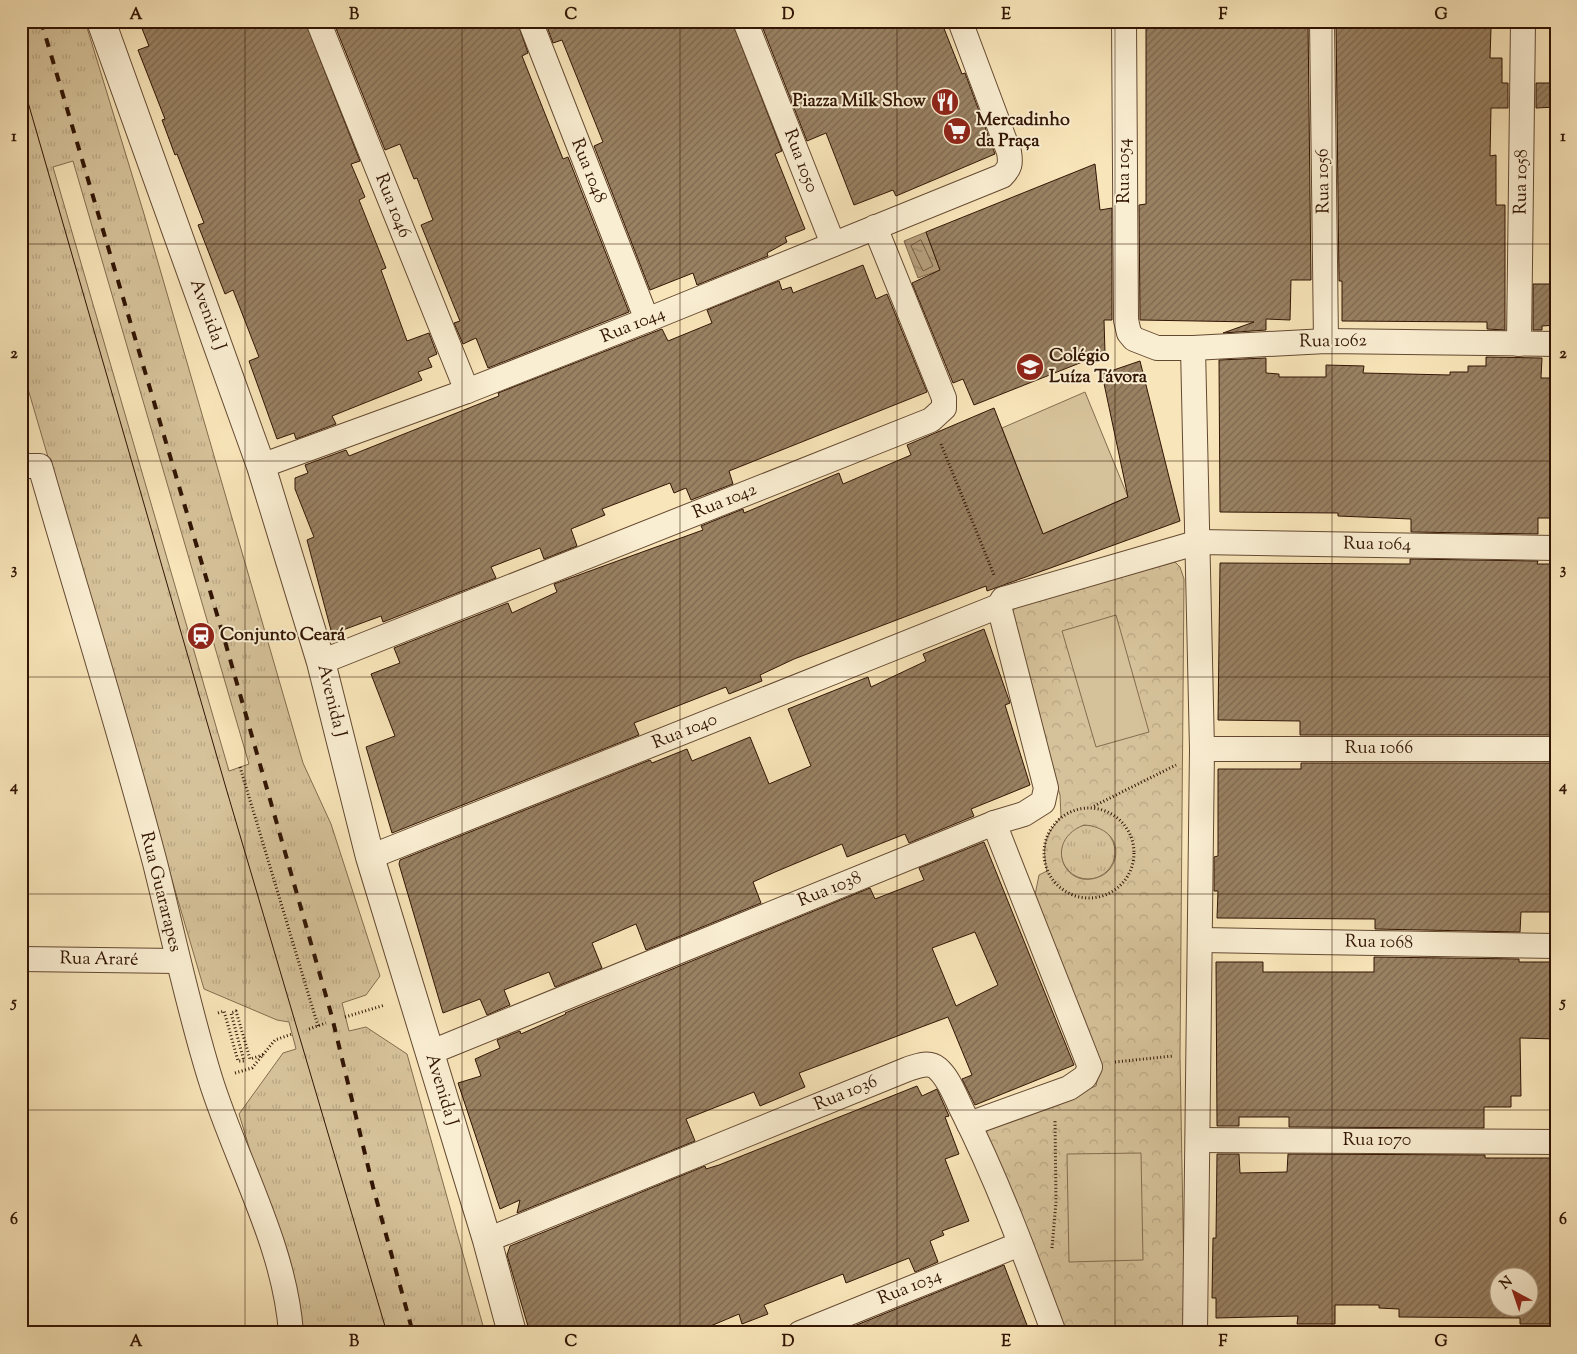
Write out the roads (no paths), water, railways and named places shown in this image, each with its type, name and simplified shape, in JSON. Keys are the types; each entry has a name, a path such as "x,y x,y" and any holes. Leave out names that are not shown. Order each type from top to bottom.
{"street":[{"name":"Avenida J","path":"101,21 261,466 321,662 370,857 486,1240 512,1333"},
{"name":"Rua 1046","path":"318,21 467,391"},
{"name":"Rua 1048","path":"530,21 647,320"},
{"name":"Rua 1050","path":"745,21 833,244"},
{"name":"Rua 1044","path":"261,466 467,391 1002,176 1009,169 1011,163 1009,152 960,21"},
{"name":"Rua 1054","path":"1124,21 1126,320"},
{"name":"Rua 1056","path":"1322,21 1326,341"},
{"name":"Rua 1058","path":"1519,344 1523,21"},
{"name":"Rua 1042","path":"321,662 932,420 944,408 944,398 875,227"},
{"name":"Rua 1062","path":"1126,320 1129,333 1134,339 1158,348 1326,341 1556,344"},
{"path":"1193,348 1199,542 1202,749 1202,940 1195,1333"},
{"name":"Rua Guararapes","path":"21,466 40,466 155,863 177,961 210,1080 268,1234 289,1304 291,1333"},
{"name":"Rua 1064","path":"1001,603 1199,542 1556,548"},
{"name":"Rua 1038","path":"429,1053 994,824 1024,814 1043,802 1046,788 1001,603"},
{"name":"Rua 1040","path":"370,857 1001,603"},
{"name":"Rua 1066","path":"1202,749 1556,749"},
{"path":"969,1124 1069,1088 1085,1077 1090,1067 994,824"},
{"name":"Rua 1068","path":"1202,940 1556,946"},
{"name":"Rua Araré","path":"21,958 177,961"},
{"name":"Rua 1036","path":"486,1240 922,1064 935,1066 944,1075 969,1124 1020,1244 1054,1333"},
{"name":"Rua 1070","path":"1198,1140 1556,1142"},
{"name":"Rua 1034","path":"800,1333 1020,1244"}],"water":[{"path":"926,232 940,270 918,278 904,241"}],"tram line":[{"path":"21,78 226,788 387,1333"}],"railway":[{"path":"41,21 224,638 332,1017 373,1187 413,1333"}],"place":[{"name":"Piazza Milk Show","path":"945,102"},
{"name":"Mercadinho da Praça","path":"957,131"},
{"name":"Colégio Luíza Távora","path":"1030,367"},
{"name":"Conjunto Ceará","path":"201,636"}]}
